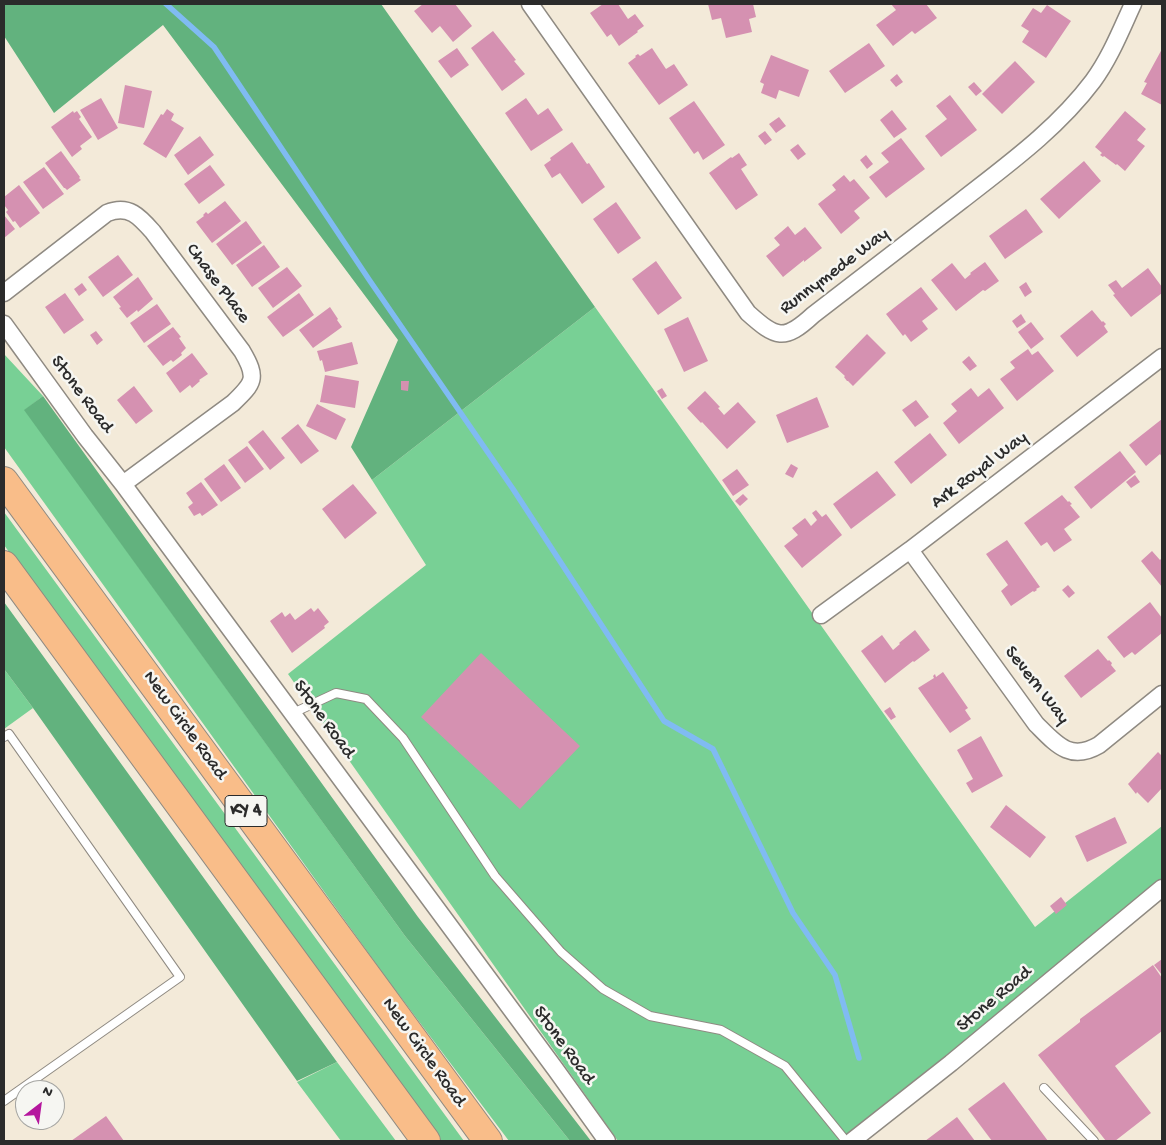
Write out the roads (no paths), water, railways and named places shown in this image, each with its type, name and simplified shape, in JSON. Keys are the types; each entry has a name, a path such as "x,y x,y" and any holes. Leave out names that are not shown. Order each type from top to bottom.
{"highway":[{"name":"New Circle Road","path":"4,480 488,1141"},
{"name":"KY 4","path":"4,565 426,1141"}],"street":[{"name":"Runnymede Way","path":"530,4 748,313 763,326 775,332 785,334 801,326 1048,131 1075,104 1103,67 1133,4"},
{"name":"Chase Place","path":"4,293 107,213 124,210 135,213 154,232 242,351 250,364 252,375 251,383 247,389 233,404 123,484"},
{"name":"Stone Road","path":"4,324 85,436 123,484 293,713 607,1141"},
{"name":"Ark Royal Way","path":"821,615 910,550 1162,357"},
{"name":"Severn Way","path":"910,550 1036,724 1052,741 1066,750 1085,752 1091,749 1162,694"},
{"name":"Stone Road","path":"852,1141 951,1064 1162,888"}],"lane":[{"path":"293,713 336,693 366,699 403,738 495,876 561,952 603,989 650,1016 721,1030 785,1066 846,1141"},
{"path":"4,738 9,734 180,977 4,1101"},
{"path":"1044,1088 1094,1141"}],"waterway":[{"path":"166,4 214,47 370,281 513,489 664,721 713,749 793,913 835,975 859,1058"}]}
